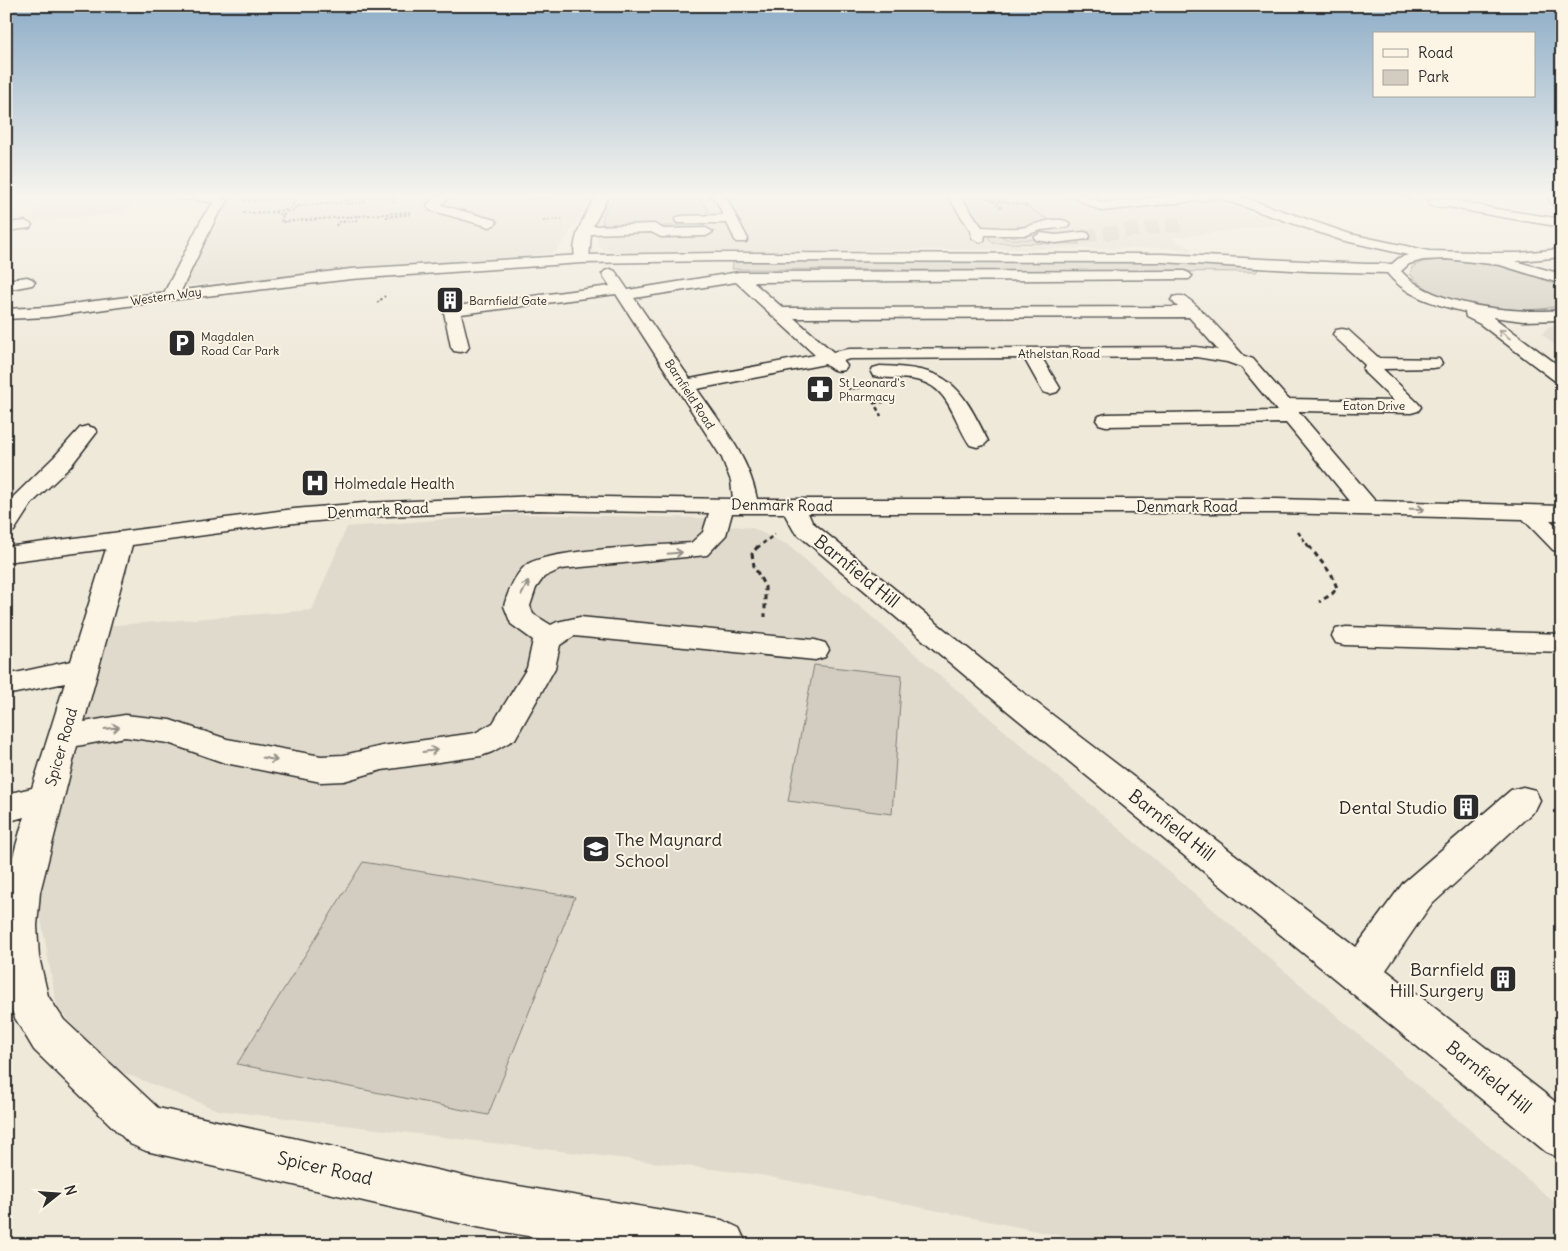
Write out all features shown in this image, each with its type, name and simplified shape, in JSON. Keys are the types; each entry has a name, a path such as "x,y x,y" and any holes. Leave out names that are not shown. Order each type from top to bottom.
{"street":[{"path":"174,291 192,253"},
{"path":"582,253 582,259"},
{"path":"1373,253 1395,267"},
{"path":"1421,253 1481,258 1557,253"},
{"path":"1543,272 1541,262 1560,253"},
{"path":"1428,255 1406,258 1397,263 1393,271 1396,277 1427,296 1460,306 1522,316 1560,316"},
{"name":"Western Way","path":"6,314 47,312 174,291 351,274 582,259 717,257 1163,258 1220,260 1315,268 1365,269 1395,267"},
{"path":"1481,258 1509,262 1562,280"},
{"name":"Western Way","path":"1315,268 1366,278 1427,296"},
{"path":"460,347 452,312 455,310 618,286 739,277 1184,276"},
{"path":"739,277 835,364 861,379 907,371 926,375 942,382 955,396 977,441"},
{"path":"1158,277 1172,295 1193,312 1237,359 1246,364 1368,508"},
{"path":"6,285 27,282"},
{"name":"Barnfield Road","path":"618,286 733,458 742,481 735,505"},
{"path":"1460,306 1486,320 1560,376"},
{"path":"778,313 1193,312"},
{"path":"1560,316 1537,321 1527,326 1524,334 1560,376"},
{"name":"Eaton Drive","path":"1286,411 1411,406 1372,369 1376,365 1342,334"},
{"name":"Athelstan Road","path":"684,386 850,354 1196,352 1237,359"},
{"path":"1030,353 1050,388"},
{"path":"1376,365 1383,362 1433,364"},
{"path":"1106,420 1286,411"},
{"path":"6,526 14,509 62,462 87,432"},
{"name":"Denmark Road","path":"6,555 294,516 364,510 537,502 656,506 1277,506 1562,513"},
{"path":"64,737 125,726 170,732 224,751 321,769 344,768 382,758 481,744 504,731 541,668 547,640 541,631 529,625 521,618 517,606 523,588 535,571 556,562 698,550 714,535 735,505"},
{"name":"Barnfield Hill","path":"792,506 802,526 968,663 1562,1136"},
{"path":"1529,512 1562,545"},
{"name":"Spicer Road","path":"122,540 46,798 22,892 12,962 29,1004 49,1035 146,1128 477,1203 722,1245"},
{"path":"547,640 567,628 580,626 815,650"},
{"path":"1346,636 1562,642"},
{"path":"6,685 83,668"},
{"path":"6,808 46,798"},
{"path":"1360,974 1417,894 1523,800"}],"path":[{"path":"377,303 387,294"},
{"path":"845,389 861,379 881,416"},
{"path":"874,402 884,402"},
{"path":"1277,506 1332,575 1337,588 1332,594 1319,602"},
{"path":"762,644 765,628 764,587 754,566 752,554 760,544 771,536"}],"shaded area":[{"path":"201,253 547,253 362,268 184,286"},
{"path":"1562,324 1562,351 1542,334 1549,326"},
{"name":"The Maynard School","path":"515,514 702,518 731,527 752,528 788,545 1562,1209 1562,1245 1106,1245 761,1175 218,1110 111,1068 57,1007 38,902 104,626 312,610 347,527"}],"green space":[{"path":"1439,260 1503,265 1534,274 1562,288 1562,305 1526,310 1504,309 1459,301 1438,294 1422,285 1410,274 1412,267 1422,262"},
{"path":"733,262 1210,262 1255,267 1258,270 1256,272 732,269"},
{"path":"814,665 902,675 892,814 788,801"},
{"path":"363,862 575,897 488,1115 237,1064"}],"place":[{"name":"Barnfield Gate","path":"450,300"},
{"name":"Magdalen Road Car Park","path":"182,343"},
{"name":"St Leonard's Pharmacy","path":"820,389"},
{"name":"Holmedale Health","path":"315,483"},
{"name":"Dental Studio","path":"1466,807"},
{"name":"The Maynard School","path":"596,849"},
{"name":"Barnfield Hill Surgery","path":"1503,979"}]}
